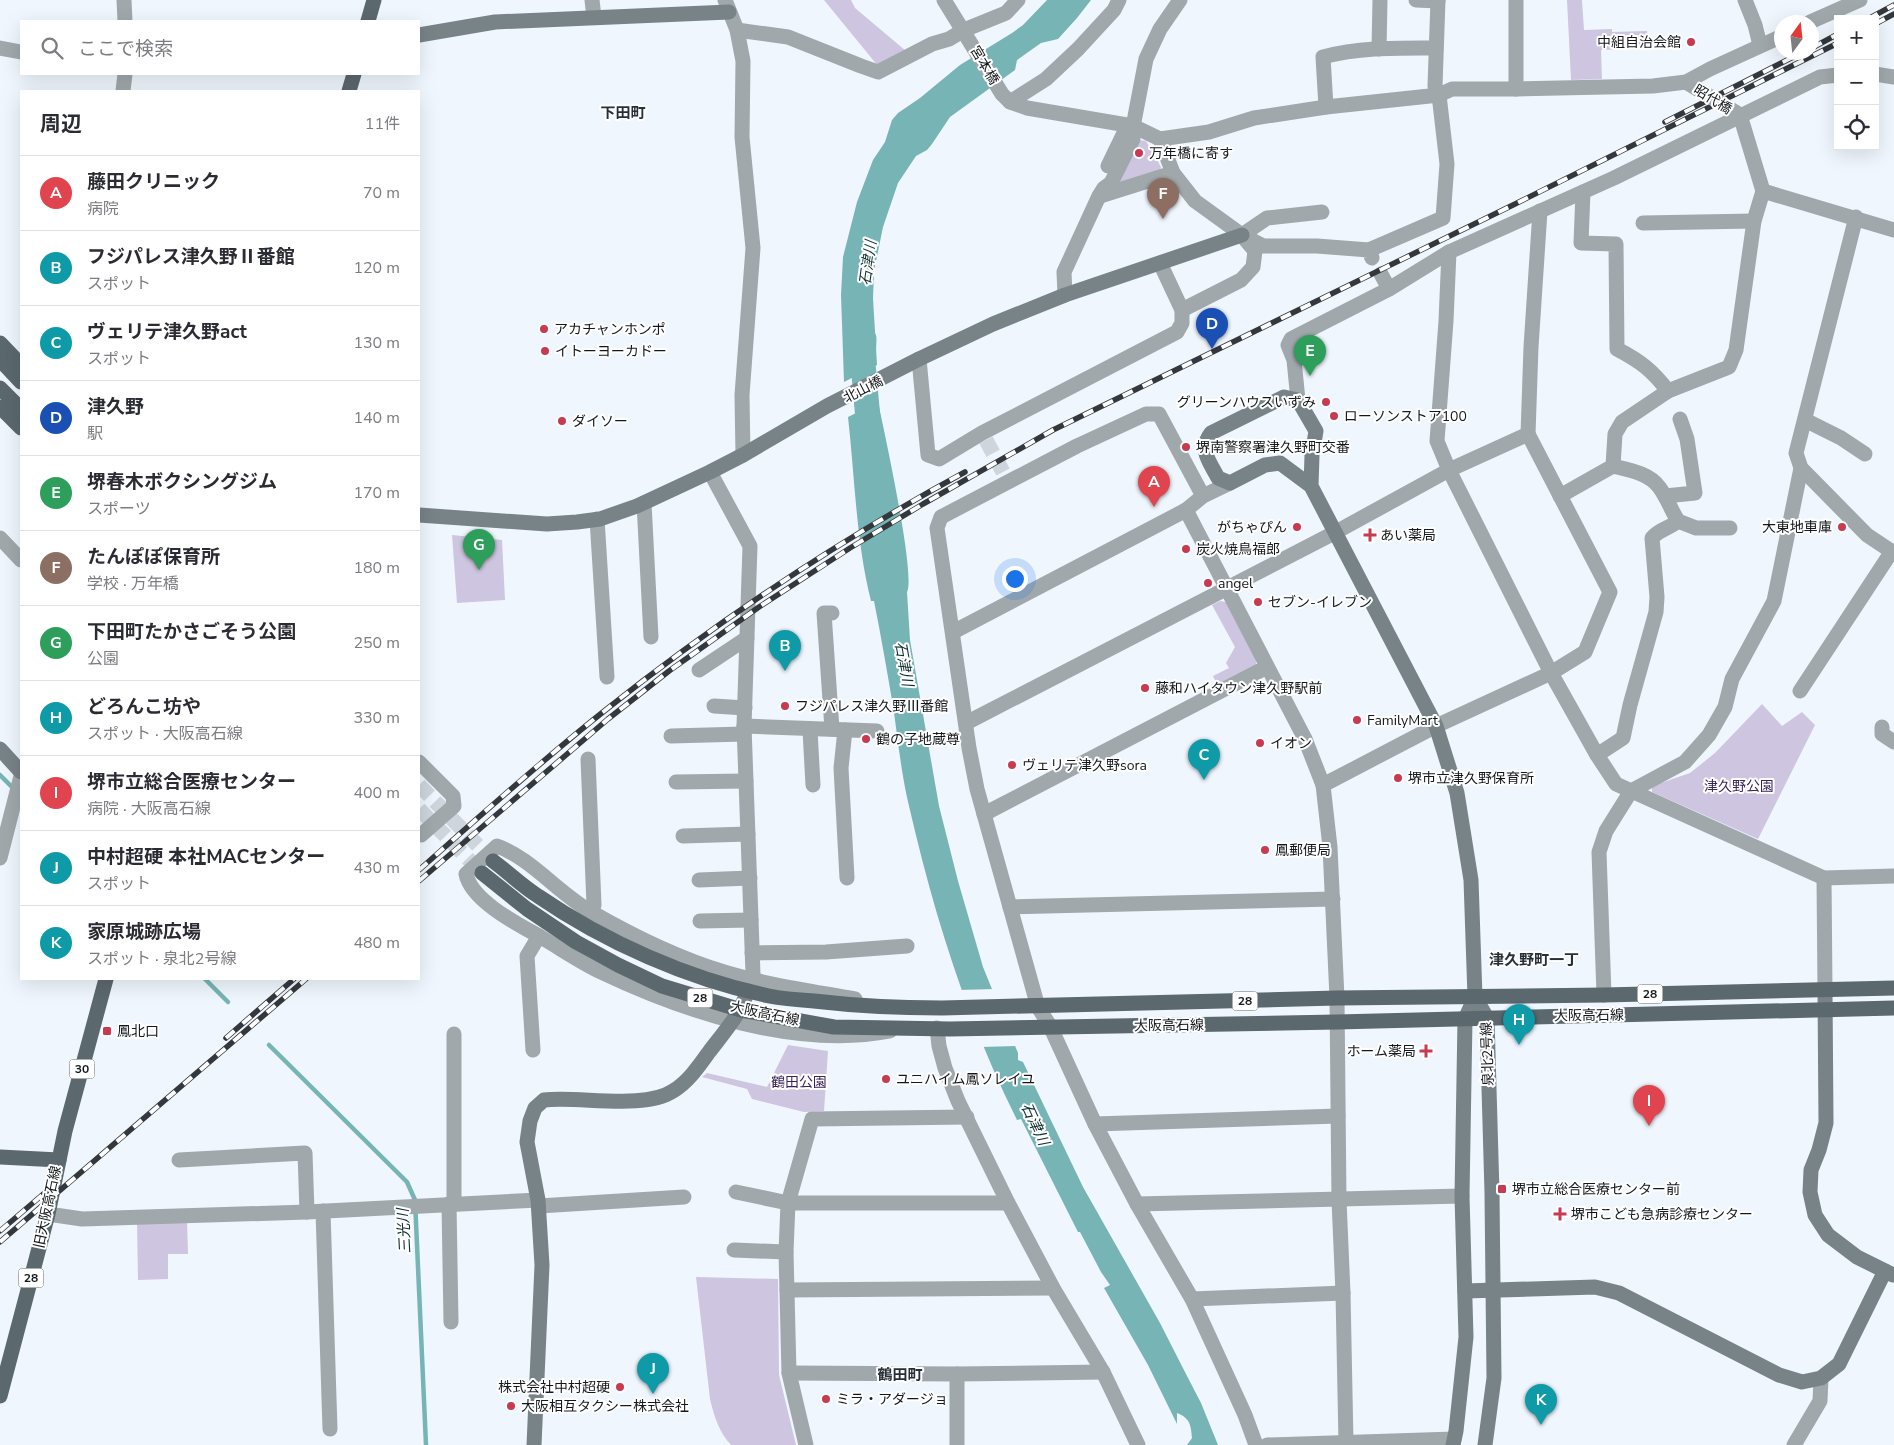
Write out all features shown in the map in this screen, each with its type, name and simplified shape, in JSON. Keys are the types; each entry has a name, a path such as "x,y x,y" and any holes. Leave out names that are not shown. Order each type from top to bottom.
{"main road":[{"path":"368,20 374,0"},
{"path":"349,90 354,75"},
{"path":"0,343 20,364"},
{"path":"0,360 20,381"},
{"path":"0,388 20,408"},
{"path":"0,406 20,427"},
{"name":"大阪高石線","path":"493,861 537,896 585,925 663,963 750,985 771,996 840,1004 901,1008 1038,1007 1337,998 1604,995 1894,988"},
{"name":"大阪高石線","path":"482,873 527,909 576,942 662,986 737,1016 834,1027 944,1028 1337,1022 1894,1008"},
{"name":"30","path":"59,1160 106,980"},
{"name":"旧大阪高石線","path":"0,1157 59,1160 48,1214 0,1396"}],"street":[{"path":"124,0 125,20"},
{"path":"592,0 594,18"},
{"name":"宮本橋","path":"944,0 1006,98"},
{"path":"737,30 788,37 878,72 1006,13 1018,0"},
{"path":"1006,98 1046,79 1078,50 1114,10 1119,0"},
{"path":"1133,132 1146,59 1160,29 1180,0"},
{"path":"1379,48 1380,0"},
{"path":"1160,139 1173,172 1195,201 1242,235 1263,246 1318,246 1371,254 1443,218 1446,164 1440,95 1435,86 1438,0 1416,0"},
{"path":"1516,0 1516,89"},
{"path":"1745,0 1755,25 1760,45"},
{"path":"1819,18 1860,0"},
{"path":"420,36 496,22 594,18 727,6 737,30 743,62 742,136 753,248 742,395 743,455"},
{"path":"1006,98 1027,108 1160,139 1210,132 1254,118 1440,95 1452,89 1653,86 1686,82 1774,39"},
{"path":"0,48 20,52"},
{"path":"1326,108 1323,57 1338,53 1379,48 1436,48"},
{"path":"123,90 125,75"},
{"path":"1311,486 1312,454 1316,432 1298,400 1294,360 1288,345 1291,339 1389,289 1449,252 1583,192 1820,77 1834,75"},
{"path":"1879,75 1894,77"},
{"name":"昭代橋","path":"1686,82 1740,116"},
{"path":"1613,466 1615,434 1622,422 1668,392 1729,367 1736,350 1754,221 1763,191 1740,116"},
{"path":"1065,295 1064,272 1105,189 1102,179 1124,133 1133,132"},
{"path":"1105,189 1173,172"},
{"path":"1763,191 1894,228"},
{"path":"1583,192 1582,243 1616,244 1617,349 1641,362 1656,376 1668,392"},
{"path":"1322,785 1436,726 1551,673 1585,652 1610,592 1528,434 1531,347 1540,211"},
{"path":"1242,235 1266,218 1322,212"},
{"path":"1800,691 1893,552 1867,535 1801,468 1796,453 1856,217"},
{"path":"1643,223 1754,221"},
{"path":"1182,310 1241,280 1253,267 1255,251 1242,235"},
{"name":"北山橋","path":"420,515 547,524 597,519 644,503 743,455 827,406 993,324 1065,295 1242,235"},
{"path":"1449,252 1437,441 1449,470 1551,673 1597,755 1616,784 1824,878 1894,876"},
{"path":"919,359 928,455 939,459 984,437 1177,332 1182,323 1182,310 1160,263"},
{"path":"1381,274 1389,289"},
{"path":"1230,483 1218,478 1204,449 1205,441 1211,434 1284,397 1298,400"},
{"path":"1203,496 1159,414 1146,414 1006,476 941,517 937,528 969,748 984,814 1038,1007 1050,1026 1095,1124 1137,1204 1192,1299 1245,1415 1256,1445"},
{"path":"1665,496 1695,493 1686,439 1680,419"},
{"path":"1805,420 1841,438 1865,454"},
{"path":"966,723 1336,532 1449,470 1528,434"},
{"path":"953,632 1186,510 1203,496 1265,465 1280,463 1311,486 1436,726 1457,793 1471,880 1475,997"},
{"path":"1560,496 1613,466 1633,471 1658,485 1678,521 1696,528 1730,528"},
{"path":"1604,995 1599,852 1606,831 1631,791 1685,762 1709,735 1724,707 1732,679 1774,602 1801,468"},
{"path":"534,1445 542,1265 538,1203 527,1142 530,1121 535,1108 544,1100 641,1100 661,1097 674,1091 694,1073 737,1016 750,985 752,953 744,730 750,546 710,472"},
{"path":"644,503 651,637"},
{"path":"1186,510 1305,739 1322,785 1330,847 1337,998 1339,1200 1344,1294 1346,1443"},
{"path":"597,519 607,677"},
{"path":"1597,755 1623,738 1630,705 1656,612 1657,597 1652,538 1659,530 1673,526 1678,521"},
{"path":"0,538 20,559"},
{"path":"832,613 824,614 839,730 850,871"},
{"path":"698,670 747,638"},
{"path":"984,814 1267,667"},
{"path":"714,706 745,708"},
{"path":"1882,727 1882,734 1894,742"},
{"path":"671,736 744,730 877,731"},
{"path":"810,730 813,785"},
{"path":"0,749 20,775"},
{"path":"588,759 594,905 591,912"},
{"path":"420,763 453,796 454,806 420,834"},
{"path":"0,858 20,780"},
{"path":"676,782 746,781"},
{"path":"683,836 748,834"},
{"path":"737,1016 686,1008 600,972 515,924 468,883 466,874 497,846 511,851 563,893 591,912 664,950 725,972 750,985"},
{"path":"699,880 750,878"},
{"path":"1464,1291 1595,1287 1619,1293 1779,1375 1802,1382 1821,1378 1839,1364 1890,1273 1858,1257 1828,1235 1815,1215 1810,1192 1810,1170 1819,1150 1826,1123 1824,878"},
{"path":"1010,907 1333,900"},
{"path":"700,921 751,920"},
{"path":"533,1050 527,956 538,936"},
{"path":"752,953 826,952 907,946"},
{"name":"泉北2号線","path":"1475,997 1487,1018 1494,1378 1485,1445"},
{"name":"泉北2号線","path":"1454,1442 1466,1337 1462,1196 1465,1019 1475,997"},
{"path":"944,1028 939,1046 945,1068 958,1101 1008,1203 1053,1288 1103,1372 1138,1445"},
{"path":"451,1322 454,1034"},
{"path":"1095,1124 1338,1116"},
{"path":"806,1445 789,1373 786,1252 788,1203 812,1119 967,1118"},
{"path":"180,1160 305,1153 306,1212"},
{"path":"736,1192 788,1203 1008,1203"},
{"path":"1137,1204 1462,1196"},
{"path":"48,1214 82,1219 684,1197"},
{"path":"323,1211 330,1429"},
{"path":"734,1250 786,1252"},
{"path":"787,1290 1053,1288"},
{"path":"1192,1299 1344,1294"},
{"path":"789,1373 957,1374 1103,1372"},
{"path":"957,1374 957,1445"},
{"path":"1794,1445 1820,1401 1821,1378"},
{"path":"1267,1445 1454,1442"}],"green space":[{"path":"824,0 851,0 855,8 906,51 878,66"},
{"path":"1567,0 1582,0 1584,30 1612,29 1612,32 1647,31 1648,48 1601,50 1602,79 1571,80"},
{"path":"1139,140 1146,141 1161,167 1160,172 1117,184"},
{"path":"452,535 502,540 505,600 457,603"},
{"path":"1220,601 1226,602 1257,661 1255,667 1218,686 1213,676 1229,668 1226,663 1235,647 1212,605"},
{"name":"津久野公園","path":"1762,704 1782,726 1802,712 1815,725 1758,839 1652,792 1652,786 1690,773 1715,753"},
{"name":"鶴田公園","path":"788,1045 828,1051 824,1111 804,1112 752,1099 747,1089 702,1077 707,1073 767,1087"},
{"path":"187,1220 188,1254 168,1254 168,1279 138,1280 137,1221"},
{"path":"696,1277 778,1279 779,1375 796,1445 731,1445 723,1435 715,1418 710,1399"}],"water":[{"path":"1047,0 1091,0 1058,39 1041,43 1017,60 1015,70 950,117 927,150 916,156 898,183 883,227 874,271 873,298 877,365 844,382 841,295 843,257 857,202 873,160 885,142 892,120 898,113 920,98 960,65 1023,25"},
{"path":"878,402 903,532 909,580 907,592 910,640 939,806 983,967 1018,1053 1018,1060 1023,1062 1083,1187 1160,1323 1201,1403 1218,1445 1187,1445 1192,1438 1189,1422 1185,1417 1177,1413 1177,1424 1148,1365 1104,1288 1110,1285 1080,1232 1078,1232 1021,1119 1017,1120 967,1005 941,927 906,794 882,640 874,601 871,601 866,578 859,533 848,417"}],"pier":[{"path":"995,989 1017,1046 980,1047 958,990"}],"waterway":[{"name":"石津川","path":"864,339 863,364 870,441"},
{"name":"三光川","path":"0,775 15,790"},
{"name":"三光川","path":"206,980 228,1002"},
{"name":"三光川","path":"269,1045 407,1182 415,1200 426,1445"}],"tunnel":[{"path":"986,440 1003,472"},
{"path":"420,786 493,861"},
{"path":"420,810 482,873"}],"railway":[{"path":"1875,15 1894,5"},
{"path":"1879,22 1894,14"},
{"path":"1819,44 1834,36"},
{"path":"420,880 608,719 669,671 759,607 850,548 923,504 1053,430 1513,205 1834,45"},
{"path":"1665,122 1787,60"},
{"path":"420,869 580,731 689,646 824,555 965,472"},
{"path":"226,1038 293,980"},
{"path":"0,1242 305,980"},
{"path":"0,1231 55,1184"}],"place":[{"name":"中組自治会館","path":"1691,42"},
{"name":"万年橋に寄す","path":"1139,153"},
{"name":"たんぽぽ保育所","path":"1163,219"},
{"name":"アカチャンホンポ","path":"544,329"},
{"name":"津久野","path":"1212,349"},
{"name":"イトーヨーカドー","path":"545,351"},
{"name":"堺春木ボクシングジム","path":"1310,376"},
{"name":"グリーンハウスいずみ","path":"1326,402"},
{"name":"ローソンストア100","path":"1334,416"},
{"name":"ダイソー","path":"562,421"},
{"name":"堺南警察署津久野町交番","path":"1186,447"},
{"name":"藤田クリニック","path":"1154,507"},
{"name":"がちゃぴん","path":"1297,527"},
{"name":"大東地車庫","path":"1842,527"},
{"name":"あい薬局","path":"1370,535"},
{"name":"炭火焼鳥福郎","path":"1186,549"},
{"name":"下田町たかさごそう公園","path":"479,570"},
{"name":"angel","path":"1208,583"},
{"name":"セブン-イレブン","path":"1258,602"},
{"name":"フジパレス津久野Ⅱ番館","path":"785,671"},
{"name":"藤和ハイタウン津久野駅前","path":"1145,688"},
{"name":"フジパレス津久野Ⅲ番館","path":"785,706"},
{"name":"FamilyMart","path":"1357,720"},
{"name":"鶴の子地蔵尊","path":"866,739"},
{"name":"イオン","path":"1260,743"},
{"name":"ヴェリテ津久野sora","path":"1012,765"},
{"name":"堺市立津久野保育所","path":"1398,778"},
{"name":"ヴェリテ津久野act","path":"1204,780"},
{"name":"鳳郵便局","path":"1265,850"},
{"name":"鳳北口","path":"107,1031"},
{"name":"どろんこ坊や","path":"1519,1045"},
{"name":"ホーム薬局","path":"1426,1051"},
{"name":"ユニハイム鳳ソレイユ","path":"886,1079"},
{"name":"堺市立総合医療センター","path":"1649,1126"},
{"name":"堺市立総合医療センター前","path":"1502,1189"},
{"name":"堺市こども急病診療センター","path":"1560,1214"},
{"name":"株式会社中村超硬","path":"620,1387"},
{"name":"中村超硬 本社MACセンター","path":"653,1394"},
{"name":"ミラ・アダージョ","path":"826,1399"},
{"name":"大阪相互タクシー株式会社","path":"511,1406"},
{"name":"家原城跡広場","path":"1541,1425"}],"district":[{"name":"下田町","path":"623,113"},
{"name":"津久野町一丁","path":"1534,960"},
{"name":"鶴田町","path":"900,1375"}]}
